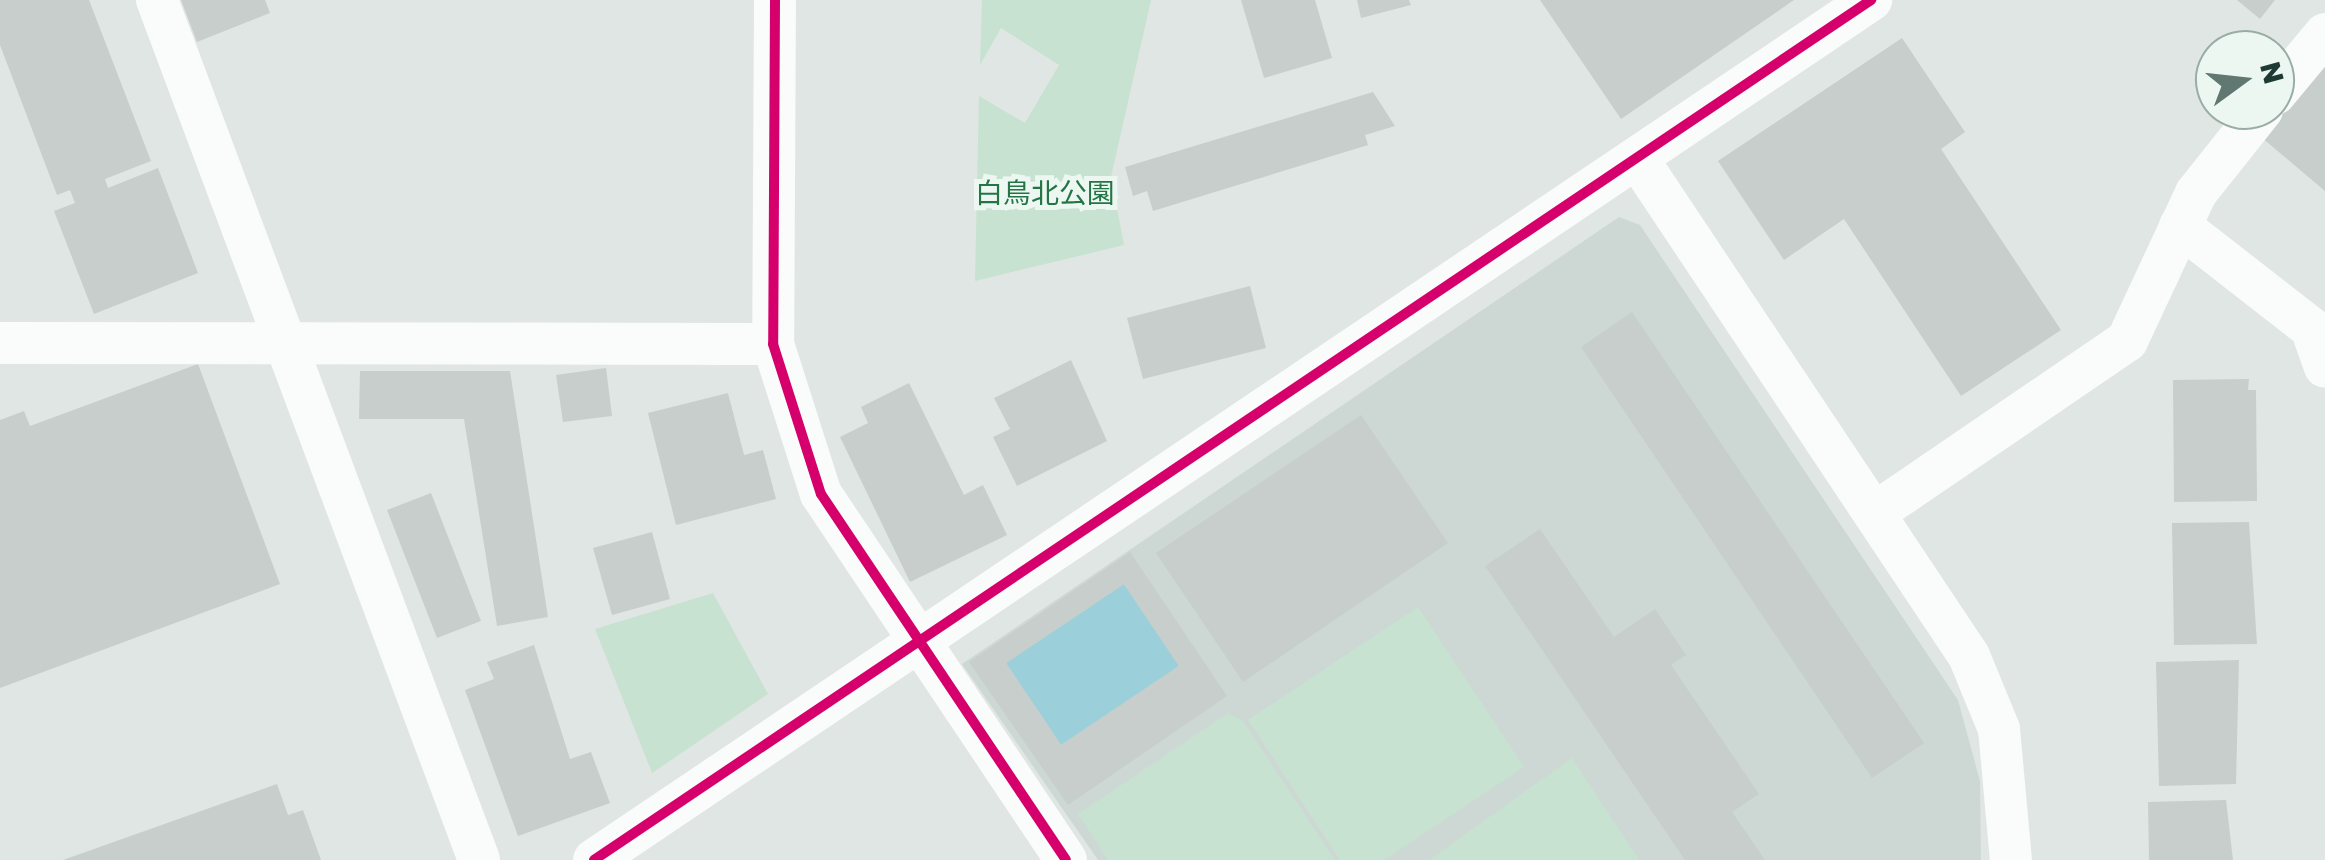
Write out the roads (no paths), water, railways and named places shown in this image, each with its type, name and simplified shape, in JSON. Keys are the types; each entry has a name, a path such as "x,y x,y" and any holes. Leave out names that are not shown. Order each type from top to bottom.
{"street":[{"path":"157,0 479,860"},
{"path":"776,0 773,344 821,494 1066,860"},
{"path":"594,860 1871,0"},
{"path":"2295,70 2325,34"},
{"path":"1876,512 2127,341 2180,226 2248,130"},
{"path":"1637,158 1876,512 1986,692 2007,774 2011,860"},
{"path":"2180,226 2311,328 2325,367"},
{"path":"0,343 773,344"}],"water":[{"path":"1124,584 1179,666 1061,745 1006,663"}],"park label":[{"name":"白鳥北公園","path":"1045,193"}]}
